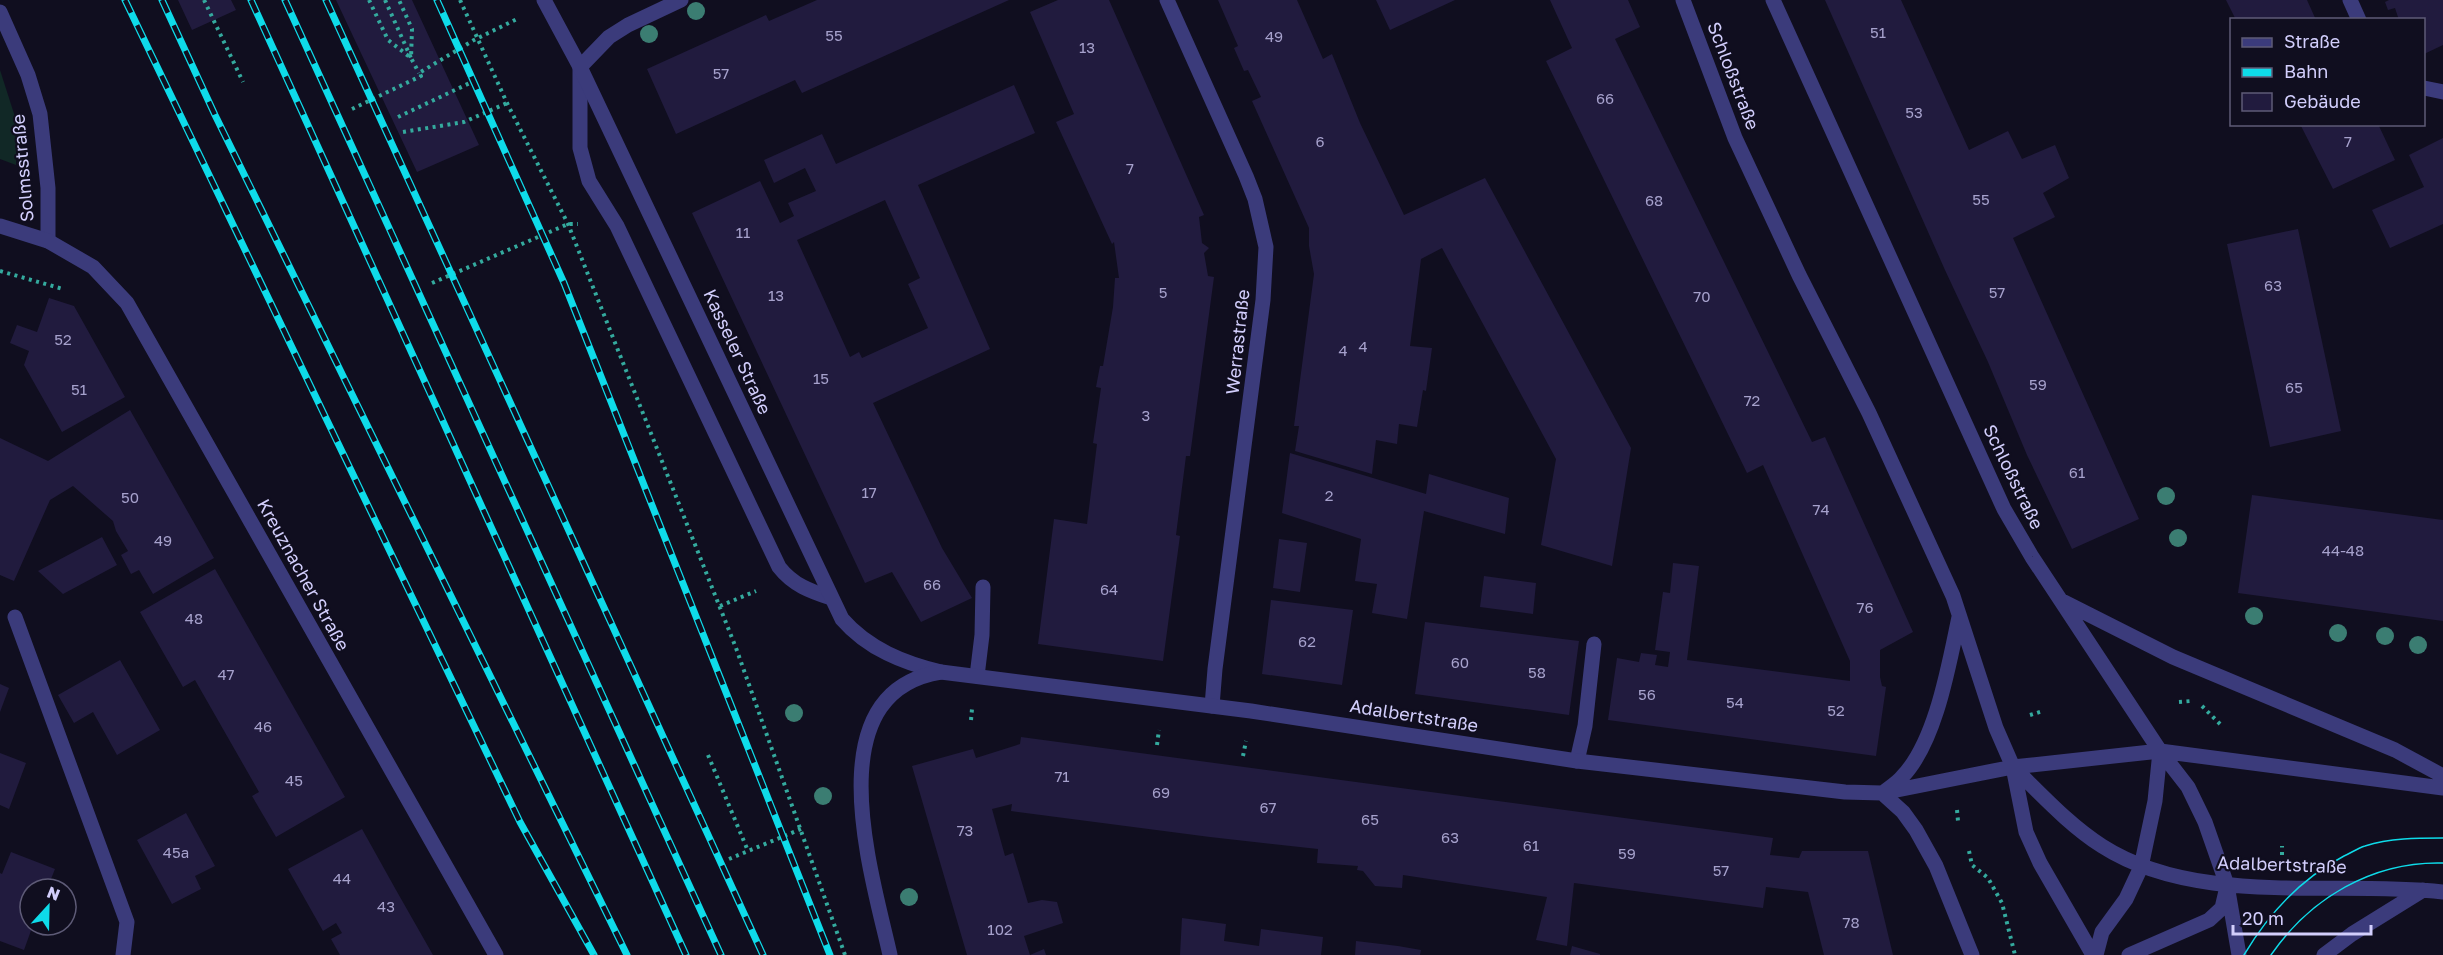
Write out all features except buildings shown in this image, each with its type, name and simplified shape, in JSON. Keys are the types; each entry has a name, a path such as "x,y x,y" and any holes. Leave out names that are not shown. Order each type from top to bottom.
{"street":[{"name":"Kasseler Straße","path":"544,0 580,68 842,619 856,635 871,645 919,667 941,672"},
{"path":"681,0 628,25 609,37 580,68 580,148 589,181 617,226 779,567 787,577 804,589 831,598"},
{"name":"Werrastraße","path":"1167,0 1246,176 1255,200 1266,247 1263,300 1212,706"},
{"name":"Schloßstraße","path":"1683,0 1735,138 1799,275 1869,413 1960,614 1993,719 2013,767 2026,832 2045,873 2095,955"},
{"name":"Schloßstraße","path":"1773,0 2004,509 2032,557 2160,751 2188,787 2205,822 2227,885 2239,955"},
{"path":"2350,0 2358,18"},
{"name":"Solmsstraße","path":"0,12 28,75 40,114 48,188 48,241 0,226"},
{"path":"2425,88 2443,92"},
{"name":"Kreuznacher Straße","path":"48,241 93,267 127,303 496,955"},
{"path":"977,676 982,635 983,587"},
{"path":"2062,601 2174,657 2395,750 2443,776"},
{"path":"1960,614 1947,676 1916,759 1902,778 1881,793 1903,812 1916,830 1936,866 1972,955"},
{"path":"15,617 127,922 123,955"},
{"path":"1577,762 1585,726 1594,644"},
{"path":"890,955 864,827 861,789 862,759 866,737 877,714 894,692 913,679 941,672"},
{"name":"Adalbertstraße","path":"941,672 1212,706 1577,762 1764,784 1881,793 2013,767 2160,751 2443,788"},
{"path":"2095,955 2103,932 2126,899 2141,867 2155,801 2160,751"},
{"name":"Adalbertstraße","path":"2013,767 2081,830 2102,846 2141,867 2227,885 2443,892"},
{"path":"2129,955 2209,920 2222,908 2227,885"},
{"path":"2324,955 2352,934 2423,890"}],"path":[{"path":"204,0 243,82"},
{"path":"369,0 388,40 411,58"},
{"path":"352,109 421,76 385,0"},
{"path":"399,0 412,29 411,58"},
{"path":"460,0 507,103 568,224 720,606 845,955"},
{"path":"419,73 520,17"},
{"path":"398,117 474,81 466,63"},
{"path":"403,132 464,122 507,103"},
{"path":"432,283 568,224"},
{"path":"0,271 68,292"},
{"path":"720,606 765,588"},
{"path":"2198,701 2222,727"},
{"path":"2030,715 2043,711"},
{"path":"708,755 748,851"},
{"path":"729,859 801,829"},
{"path":"1969,851 1972,865 1988,878 2002,903 2015,955"}],"green space":[{"path":"0,70 17,123 16,165 0,159"}],"tram line":[{"path":"2244,955 2264,925 2287,898 2328,865 2374,843 2404,839 2443,838"},
{"path":"2271,955 2304,916 2345,887 2368,876 2392,869 2417,864 2443,863"}],"railway":[{"path":"125,0 520,822 594,955"},
{"path":"162,0 215,115 627,955"},
{"path":"251,0 686,955"},
{"path":"285,0 721,955"},
{"path":"326,0 763,955"},
{"path":"437,0 564,283 830,955"}]}
